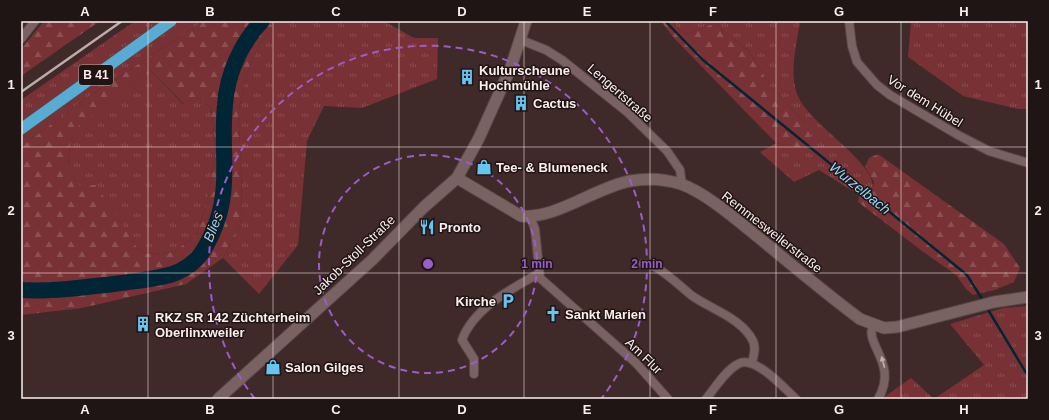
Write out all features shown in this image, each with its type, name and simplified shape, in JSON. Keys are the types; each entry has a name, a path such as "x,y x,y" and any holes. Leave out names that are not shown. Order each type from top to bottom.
{"highway":[{"name":"B 41","path":"21,129 171,21"}],"main road":[{"name":"Jakob-Stoll-Straße","path":"218,399 372,260 424,207 457,178 479,138 511,67 526,21"},
{"path":"457,178 521,216 530,217"},
{"name":"Remmesweilerstraße","path":"530,217 554,210 615,185 630,181 648,179 667,181 682,185 731,215 845,308 873,326 884,328 897,327 980,305 1028,297"}],"street":[{"path":"21,39 35,21"},
{"name":"Vor dem Hübel","path":"849,21 852,46 857,62 877,85 890,95 958,135 989,151 1028,163"},
{"name":"Lengertstraße","path":"521,40 546,50 562,60 626,111 667,151 680,170 682,185"},
{"path":"474,374 474,359 462,340 465,332 474,320 498,297 538,274 535,229 530,217"},
{"path":"643,264 650,264 658,268 692,296 726,316 746,332 753,341 754,347 752,362"},
{"name":"Am Flur","path":"538,274 544,283 636,363 668,399"},
{"path":"873,326 871,334 883,359 885,374 883,388 878,399"},
{"path":"706,399 737,364 752,362 796,399"}],"green space":[{"path":"44,21 100,21 21,76 21,49"},
{"path":"135,21 204,21 85,99 21,147 21,100"},
{"path":"204,21 280,21 259,44 247,73 238,114 241,160 242,219 223,258 186,284 82,308 21,315 21,147 85,99","holes":["151,71 184,104 194,97 211,107 216,151 208,197 197,234 174,252 148,254 138,249 96,185 78,185 68,168 70,144 77,127"]},
{"path":"280,21 384,21 414,38 438,38 437,79 362,108 324,106 307,141 298,245 259,294 223,258 242,219 241,160 238,114 247,73 259,44"},
{"path":"661,21 673,21 677,28 687,34 715,23 749,52 771,87 806,124 812,141 805,149 776,143 673,37"},
{"path":"673,21 800,21 794,67 797,94 804,106 814,118 864,167 871,178 873,188 859,195 819,170 794,182 760,152 776,143 796,147 806,124 771,87 749,52 715,23 687,34 677,28"},
{"path":"911,21 1028,21 1028,109 1018,109 963,96 908,57"},
{"path":"151,71 183,104 194,97 211,107 216,151 208,197 197,234 174,252 148,254 138,249 96,186 78,185 68,169 70,144 77,126"},
{"path":"878,154 1004,244 1020,268 1014,282 995,290 973,295 966,289 956,275 858,202 859,195 873,188 874,182 865,167 869,158"},
{"path":"1028,306 1028,399 934,399 984,365 950,324 1003,308"},
{"path":"911,378 934,399 883,399"}],"waterway":[{"name":"Blies","path":"21,290 68,289 157,278 180,271 191,264 199,256 211,236 218,219 222,203 224,187 224,122 226,93 236,60 248,39 262,21"},
{"name":"Wurzelbach","path":"665,21 703,60 967,275 984,302"},
{"name":"Wurzelbach","path":"987,308 1028,376"}],"railway":[{"path":"21,92 122,21"}],"place":[{"name":"Kulturscheune Hochmühle","path":"467,77"},
{"name":"Cactus","path":"521,103"},
{"name":"Tee- & Blumeneck","path":"484,167"},
{"name":"Pronto","path":"427,227"},
{"name":"Kirche","path":"508,301"},
{"name":"Sankt Marien","path":"553,314"},
{"name":"RKZ SR 142 Züchterheim Oberlinxweiler","path":"143,324"},
{"name":"Salon Gilges","path":"273,367"}]}
